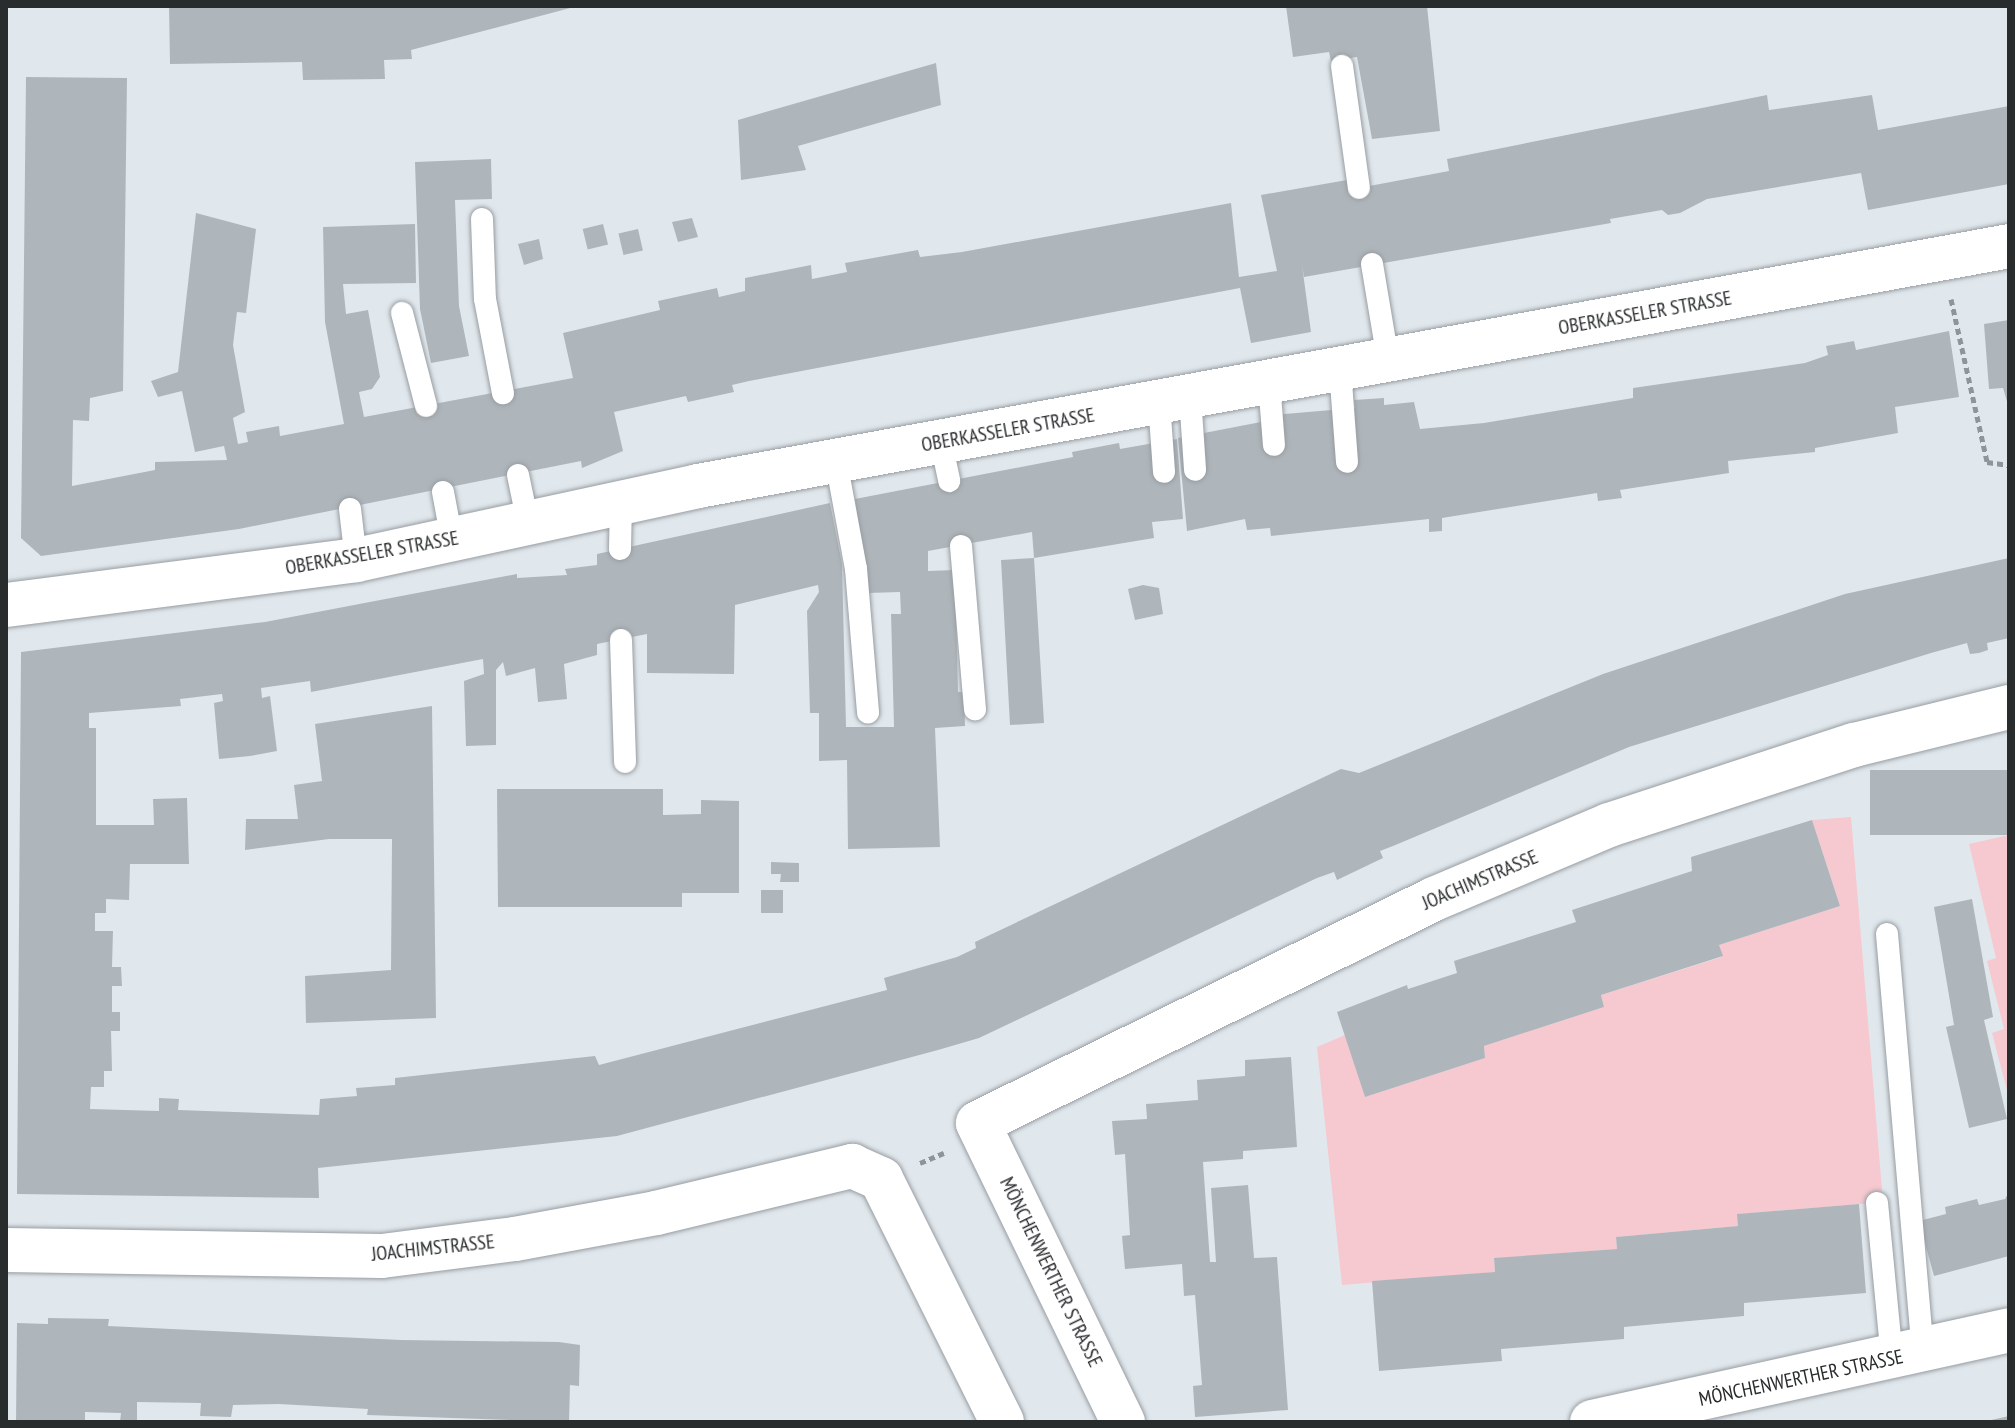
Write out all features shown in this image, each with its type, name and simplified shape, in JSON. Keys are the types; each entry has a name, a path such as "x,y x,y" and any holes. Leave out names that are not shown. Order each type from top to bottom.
{"street":[{"name":"OBERKASSELER STRASSE","path":"6,605 356,560 836,461 945,461 1174,399 2009,246"},
{"name":"JOACHIMSTRASSE","path":"982,1130 1434,899 1609,825 1854,745 2009,707"},
{"name":"MÖNCHENWERTHER STRASSE","path":"982,1130 1123,1422"},
{"name":"JOACHIMSTRASSE","path":"6,1250 382,1256 609,1222 866,1173"},
{"path":"866,1173 1002,1422"},
{"name":"MÖNCHENWERTHER STRASSE","path":"1592,1422 1907,1356 2009,1330"}],"lane":[{"path":"1342,66 1359,188"},
{"path":"482,219 485,299 503,393"},
{"path":"1372,264 1388,360"},
{"path":"402,313 426,406"},
{"path":"1340,369 1347,462"},
{"path":"1269,382 1274,445"},
{"path":"1174,399 1195,470"},
{"path":"1164,472 1174,399"},
{"path":"836,461 856,569 868,712"},
{"path":"518,475 528,523"},
{"path":"443,492 452,540"},
{"path":"620,549 621,503"},
{"path":"350,509 356,560"},
{"path":"961,546 975,709"},
{"path":"621,640 625,762"},
{"path":"1887,934 1907,1356"},
{"path":"1877,1203 1907,1356"}],"path":[{"path":"1943,259 1987,462 2009,465"},
{"path":"866,1173 982,1130"}],"shaded area":[{"path":"1851,817 1883,1202 1738,1214 1738,1226 1616,1237 1617,1249 1494,1259 1495,1272 1342,1285 1317,1047 1345,1035 1365,1097 1485,1058 1484,1046 1604,1007 1601,995 1722,957 1719,945 1840,906 1812,820"},
{"path":"2009,835 2009,1098 1992,1033 2004,1029 1987,961 1996,958 1969,844"}],"building":[{"path":"169,6 574,7 411,50 412,59 384,60 385,79 303,80 302,62 170,64"},
{"path":"1286,6 1427,6 1440,131 1372,139 1357,57 1331,61 1329,52 1293,57"},
{"path":"936,63 941,105 798,146 806,170 741,180 738,120"},
{"path":"26,77 127,78 123,391 90,398 89,421 73,420 72,486 155,470 155,462 227,460 224,446 195,452 182,391 158,397 151,381 178,372 196,213 256,229 246,313 237,312 233,345 245,412 233,418 238,444 248,442 246,432 279,426 280,436 344,424 325,322 323,227 415,224 416,283 343,284 346,314 368,310 380,377 372,389 359,392 364,417 573,378 563,333 660,310 658,301 717,288 719,297 745,291 745,278 811,265 812,279 847,272 845,263 918,250 920,257 962,252 1231,203 1239,277 1277,271 1261,195 1347,180 1348,190 1449,171 1447,159 1767,95 1769,110 1872,95 1878,130 2009,106 2009,184 1868,210 1861,173 1707,199 1680,213 1668,215 1662,210 1610,219 1611,223 1304,277 1302,265 1311,332 1251,343 1240,288 749,381 732,385 734,392 688,402 686,396 614,412 623,451 582,468 581,461 239,529 41,556 21,538"},
{"path":"491,159 492,199 455,200 459,306 469,356 431,363 420,309 415,162"},
{"path":"692,218 698,237 678,242 672,222"},
{"path":"603,224 608,244 588,249 583,229"},
{"path":"638,229 643,250 623,255 619,233"},
{"path":"539,239 543,259 524,265 518,244"},
{"path":"2009,320 2009,408 2003,388 1989,389 1984,324"},
{"path":"1949,331 1959,397 1895,407 1898,433 1815,448 1815,452 1728,461 1729,473 1620,490 1622,498 1598,501 1597,493 1442,518 1442,531 1429,532 1429,519 1271,536 1270,528 1247,530 1245,519 1187,531 1178,438 1261,422 1260,416 1355,408 1354,400 1384,398 1384,405 1414,402 1420,429 1484,423 1633,398 1633,388 1805,363 1828,355 1826,346 1854,341 1856,350"},
{"path":"1177,439 1183,519 1152,522 1154,538 1034,558 1032,532 928,551 928,571 955,570 958,692 964,692 965,726 935,728 940,847 848,849 847,760 819,761 819,713 810,713 807,611 819,592 818,585 735,605 734,674 647,673 647,634 597,644 597,655 564,664 567,699 538,702 535,668 506,676 503,662 496,670 496,745 466,746 464,681 484,674 483,659 311,692 310,681 261,688 262,698 270,696 277,751 250,756 219,759 214,703 223,701 222,694 180,699 181,706 89,713 89,728 96,728 96,825 154,825 153,799 187,798 189,864 130,864 129,900 106,899 106,913 95,913 95,931 113,931 112,967 121,967 122,986 112,986 112,1012 120,1012 120,1031 111,1031 112,1071 104,1071 104,1087 91,1087 90,1109 159,1111 159,1098 179,1099 178,1110 319,1115 320,1099 357,1096 356,1088 395,1085 395,1078 595,1056 599,1065 887,990 884,978 957,957 976,948 975,942 1341,769 1359,773 1603,674 1845,594 2009,558 2009,638 1987,643 1988,650 1979,653 1970,654 1967,643 1931,653 1629,747 1380,851 1383,858 1337,880 1334,872 1317,878 979,1038 938,1050 617,1136 318,1168 319,1198 17,1194 21,652 265,622 517,574 517,578 567,575 565,569 597,565 597,554 830,503 842,564 846,727 894,727 891,614 901,614 900,592 868,593 855,499 1073,457 1072,452 1119,443 1120,449"},
{"path":"1034,558 1044,723 1010,725 1001,560"},
{"path":"1143,585 1159,588 1163,614 1135,620 1128,589"},
{"path":"432,706 436,1018 306,1023 305,976 391,970 392,839 329,839 245,850 246,819 298,819 294,785 322,781 315,724"},
{"path":"1870,770 2009,770 2009,835 1870,835"},
{"path":"497,789 663,789 663,815 701,814 701,800 739,801 739,893 682,893 682,907 498,907"},
{"path":"1812,820 1840,906 1719,945 1723,956 1601,995 1604,1007 1484,1046 1485,1058 1365,1097 1337,1012 1407,985 1408,989 1457,973 1454,961 1576,922 1572,910 1692,871 1691,857"},
{"path":"771,862 799,863 799,882 780,882 781,874 771,874"},
{"path":"761,890 783,890 783,913 761,913"},
{"path":"1972,899 1993,1017 1984,1020 2007,1119 1969,1128 1946,1027 1954,1025 1934,907"},
{"path":"1291,1057 1297,1147 1243,1151 1243,1159 1203,1162 1210,1262 1216,1262 1211,1188 1248,1185 1254,1258 1277,1257 1288,1410 1195,1417 1193,1386 1202,1385 1195,1295 1184,1296 1182,1264 1125,1269 1122,1236 1130,1235 1125,1154 1115,1155 1112,1121 1147,1119 1146,1104 1198,1100 1197,1080 1245,1076 1245,1060"},
{"path":"2009,1192 2009,1256 1934,1276 1919,1221 1946,1214 1945,1207 1977,1199 1979,1205 2005,1199"},
{"path":"1859,1204 1866,1293 1744,1303 1744,1316 1624,1327 1624,1339 1501,1349 1502,1361 1379,1371 1372,1281 1495,1272 1494,1258 1617,1249 1616,1237 1738,1226 1737,1214"},
{"path":"48,1318 109,1319 108,1326 401,1340 559,1342 580,1345 579,1386 570,1385 569,1422 367,1415 368,1409 279,1404 233,1405 231,1417 200,1416 201,1403 137,1402 137,1422 120,1422 121,1413 85,1412 85,1422 16,1422 17,1323 48,1324"},
{"path":"2009,1416 2009,1422 1987,1422 1987,1421"}]}
